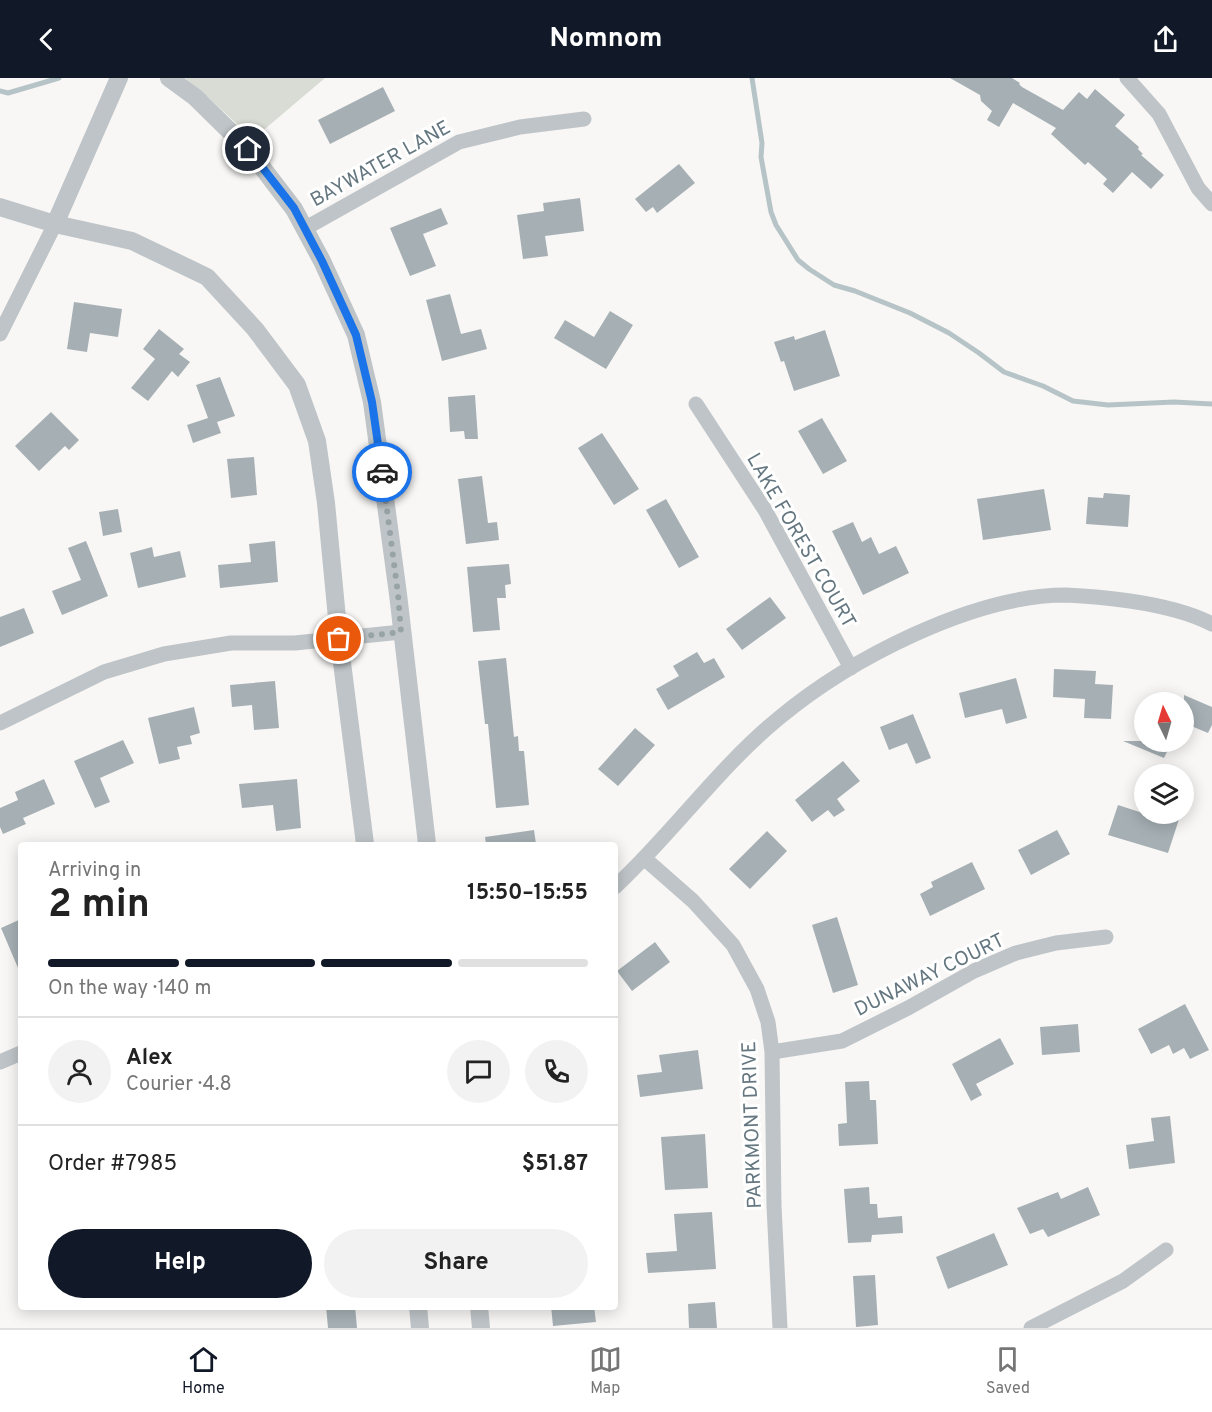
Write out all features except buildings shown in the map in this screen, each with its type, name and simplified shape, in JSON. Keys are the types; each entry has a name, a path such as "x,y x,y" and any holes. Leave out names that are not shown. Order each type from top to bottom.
{"street":[{"path":"0,334 55,224 119,78"},
{"path":"169,78 195,97 248,149 294,208 322,261 356,335 377,436 427,842"},
{"path":"1128,78 1159,114 1198,188 1212,204"},
{"name":"BAYWATER LANE","path":"304,229 459,142 520,127 584,119"},
{"path":"0,207 55,224 132,241 207,277 255,329 297,385 317,441 365,842"},
{"name":"LAKE FOREST COURT","path":"696,404 765,510 851,668"},
{"path":"618,883 746,747 817,688 899,642 970,612 1018,600 1065,595 1157,605 1212,624"},
{"path":"0,723 104,672 164,654 231,643 295,644 401,632"},
{"name":"PARKMONT DRIVE","path":"644,858 693,901 733,945 757,989 768,1022 772,1052 774,1206 780,1328"},
{"name":"DUNAWAY COURT","path":"772,1052 842,1041 974,971 1016,953 1056,943 1106,937"},
{"path":"0,1062 18,1054"},
{"path":"1031,1328 1122,1281 1166,1250"},
{"path":"418,1310 420,1328"},
{"path":"480,1310 482,1328"}],"shaded area":[{"path":"185,78 325,78 253,139"}],"waterway":[{"path":"0,91 8,93 59,78"},
{"path":"752,78 762,143 761,157 771,212 776,225 798,260 809,269 834,285 910,313 949,333 1004,372 1043,386 1073,401 1108,405 1174,402 1212,404"}],"way so far":[{"path":"339,639 401,632 382,472"}],"route":[{"path":"248,149 294,208 322,261 356,335 372,402 382,472"}]}
